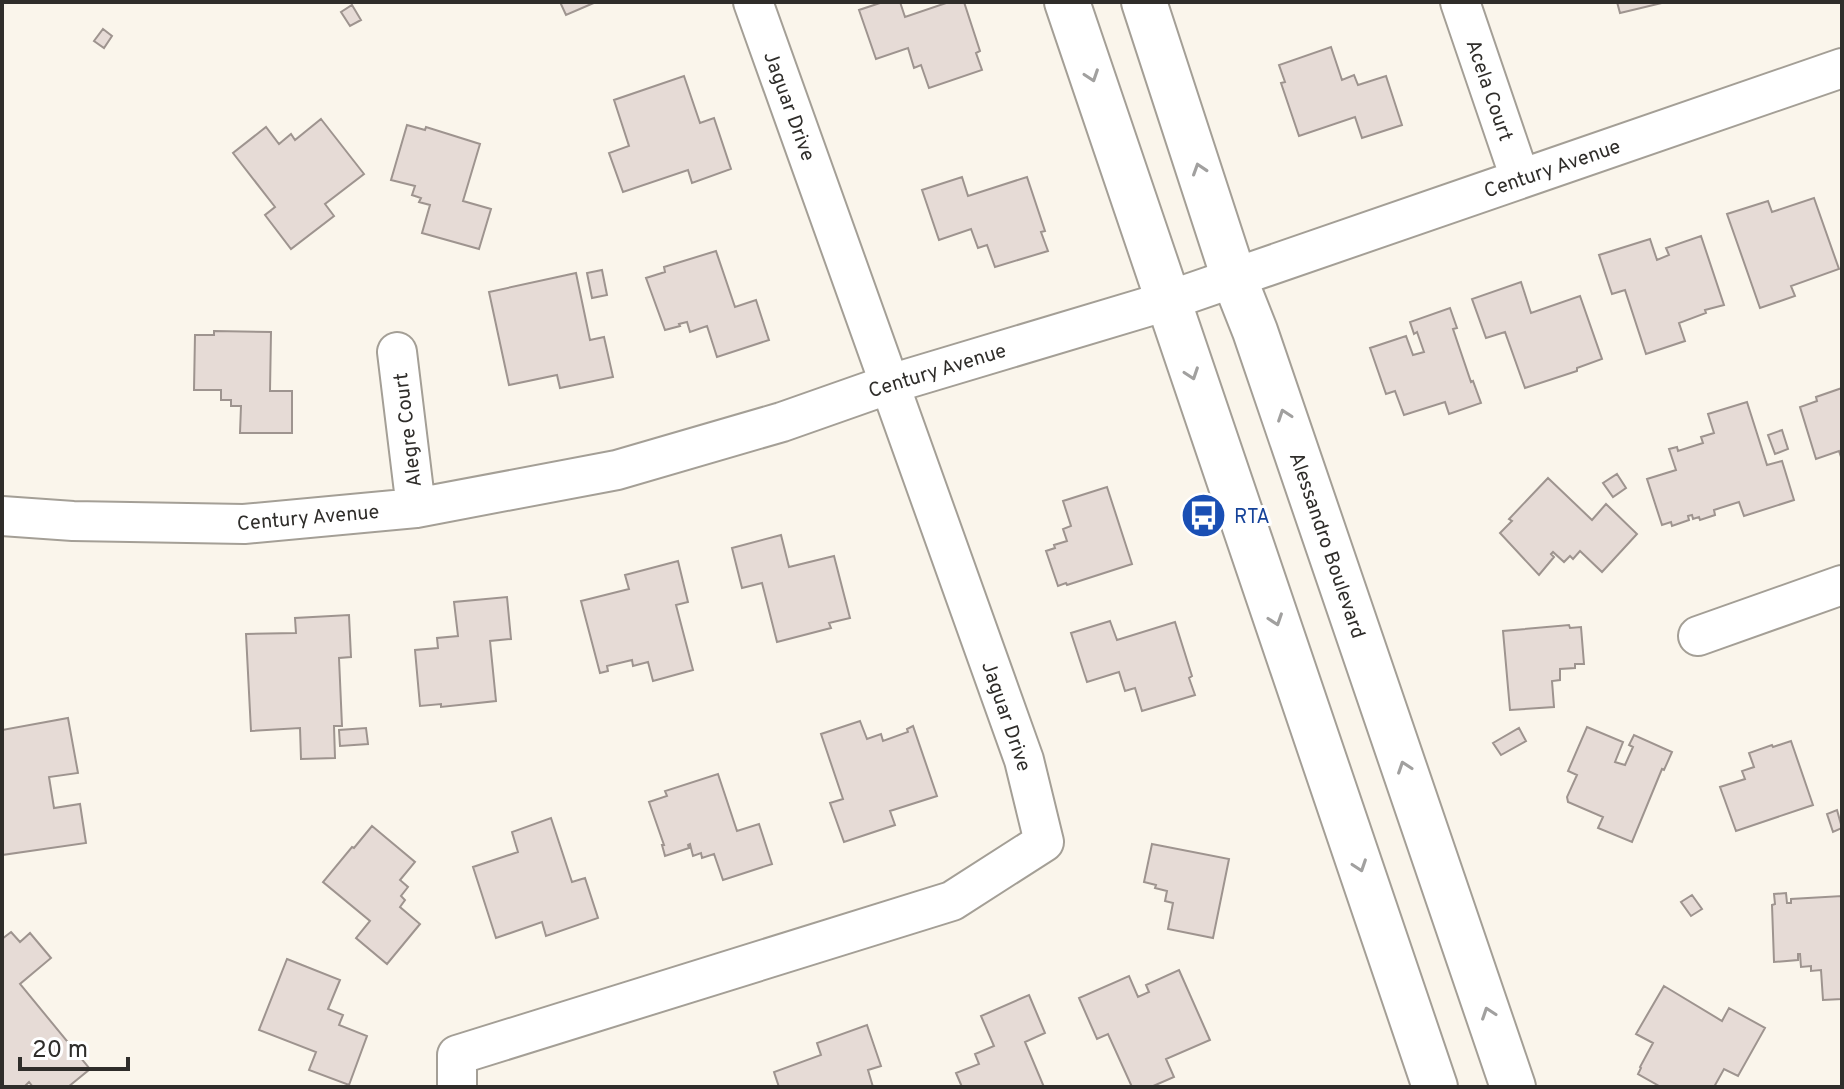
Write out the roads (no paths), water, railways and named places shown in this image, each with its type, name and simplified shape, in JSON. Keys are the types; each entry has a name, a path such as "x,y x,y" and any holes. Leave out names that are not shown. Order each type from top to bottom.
{"main road":[{"path":"1067,2 1435,1087"},
{"name":"Alessandro Boulevard","path":"1144,2 1234,278 1255,331 1513,1087"}],"street":[{"name":"Jaguar Drive","path":"457,1071 952,901 1044,842 1024,760 753,2"},
{"name":"Acela Court","path":"1460,2 1520,178"},
{"name":"Century Avenue","path":"2,516 73,521 244,524 416,508 617,470 782,422 890,384 1167,301 1842,68"},
{"name":"Alegre Court","path":"397,352 416,508"},
{"path":"1698,636 1842,585"}],"place":[{"name":"RTA","path":"1203,516"}]}
